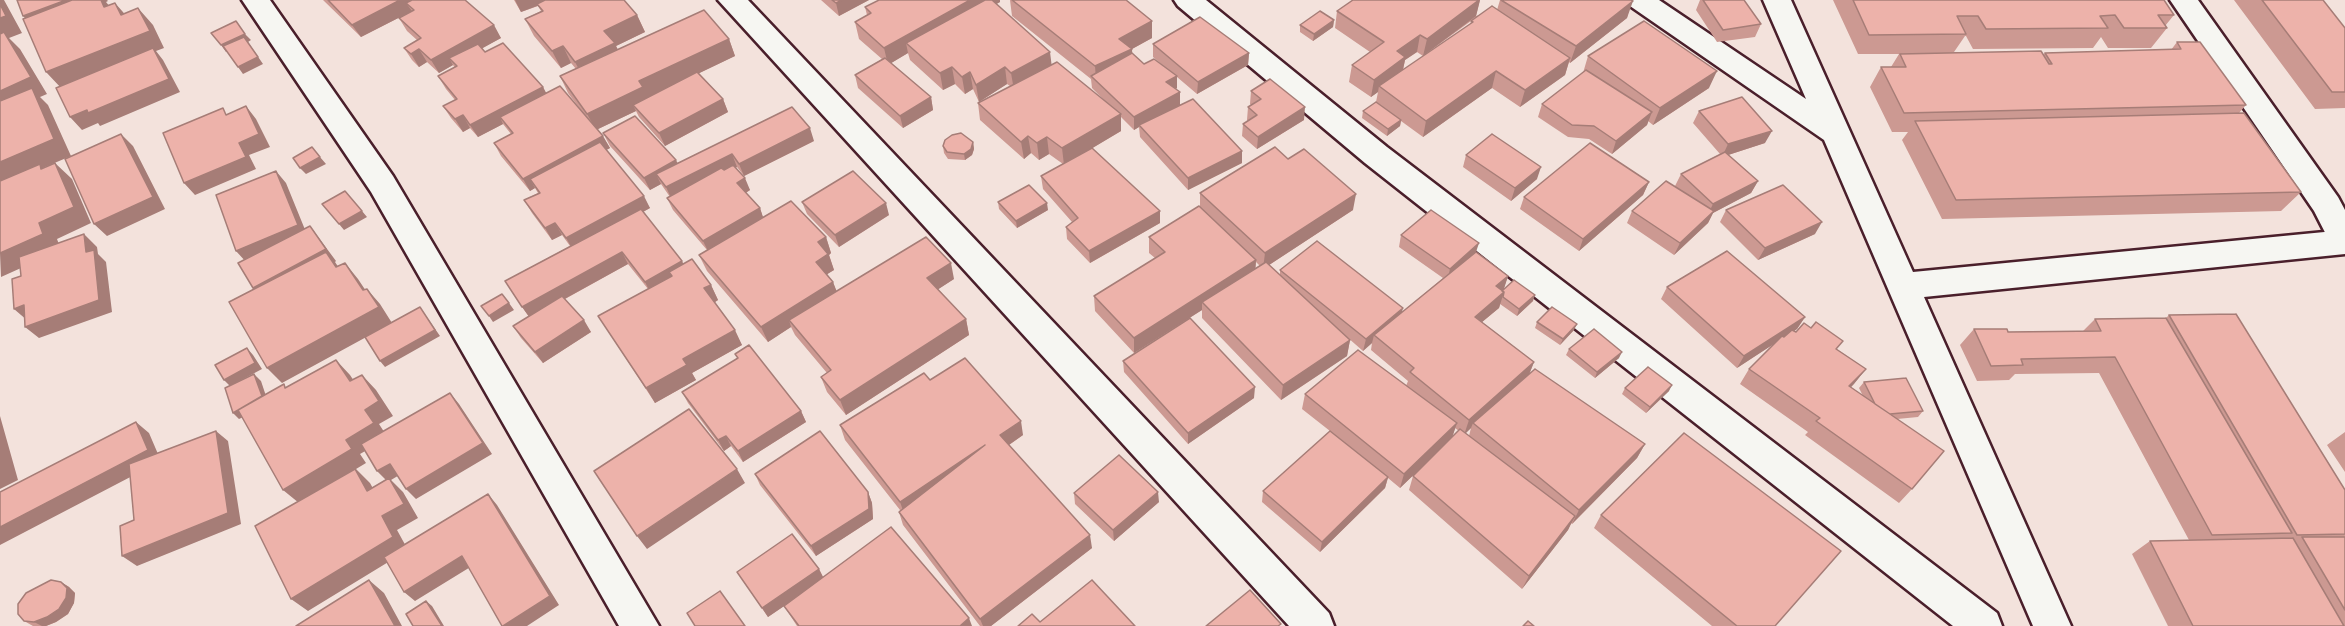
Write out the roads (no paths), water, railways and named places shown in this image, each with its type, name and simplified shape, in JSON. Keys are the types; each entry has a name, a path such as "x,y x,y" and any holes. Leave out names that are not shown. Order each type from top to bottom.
{"street":[{"path":"256,0 382,184 640,626"},
{"path":"732,0 1316,626"},
{"path":"1188,0 1376,155 1983,626"},
{"path":"1640,0 1833,132"},
{"path":"1777,0 1833,132 1904,286 2052,626"},
{"path":"1904,286 2345,241 2327,205 2184,0"}]}
